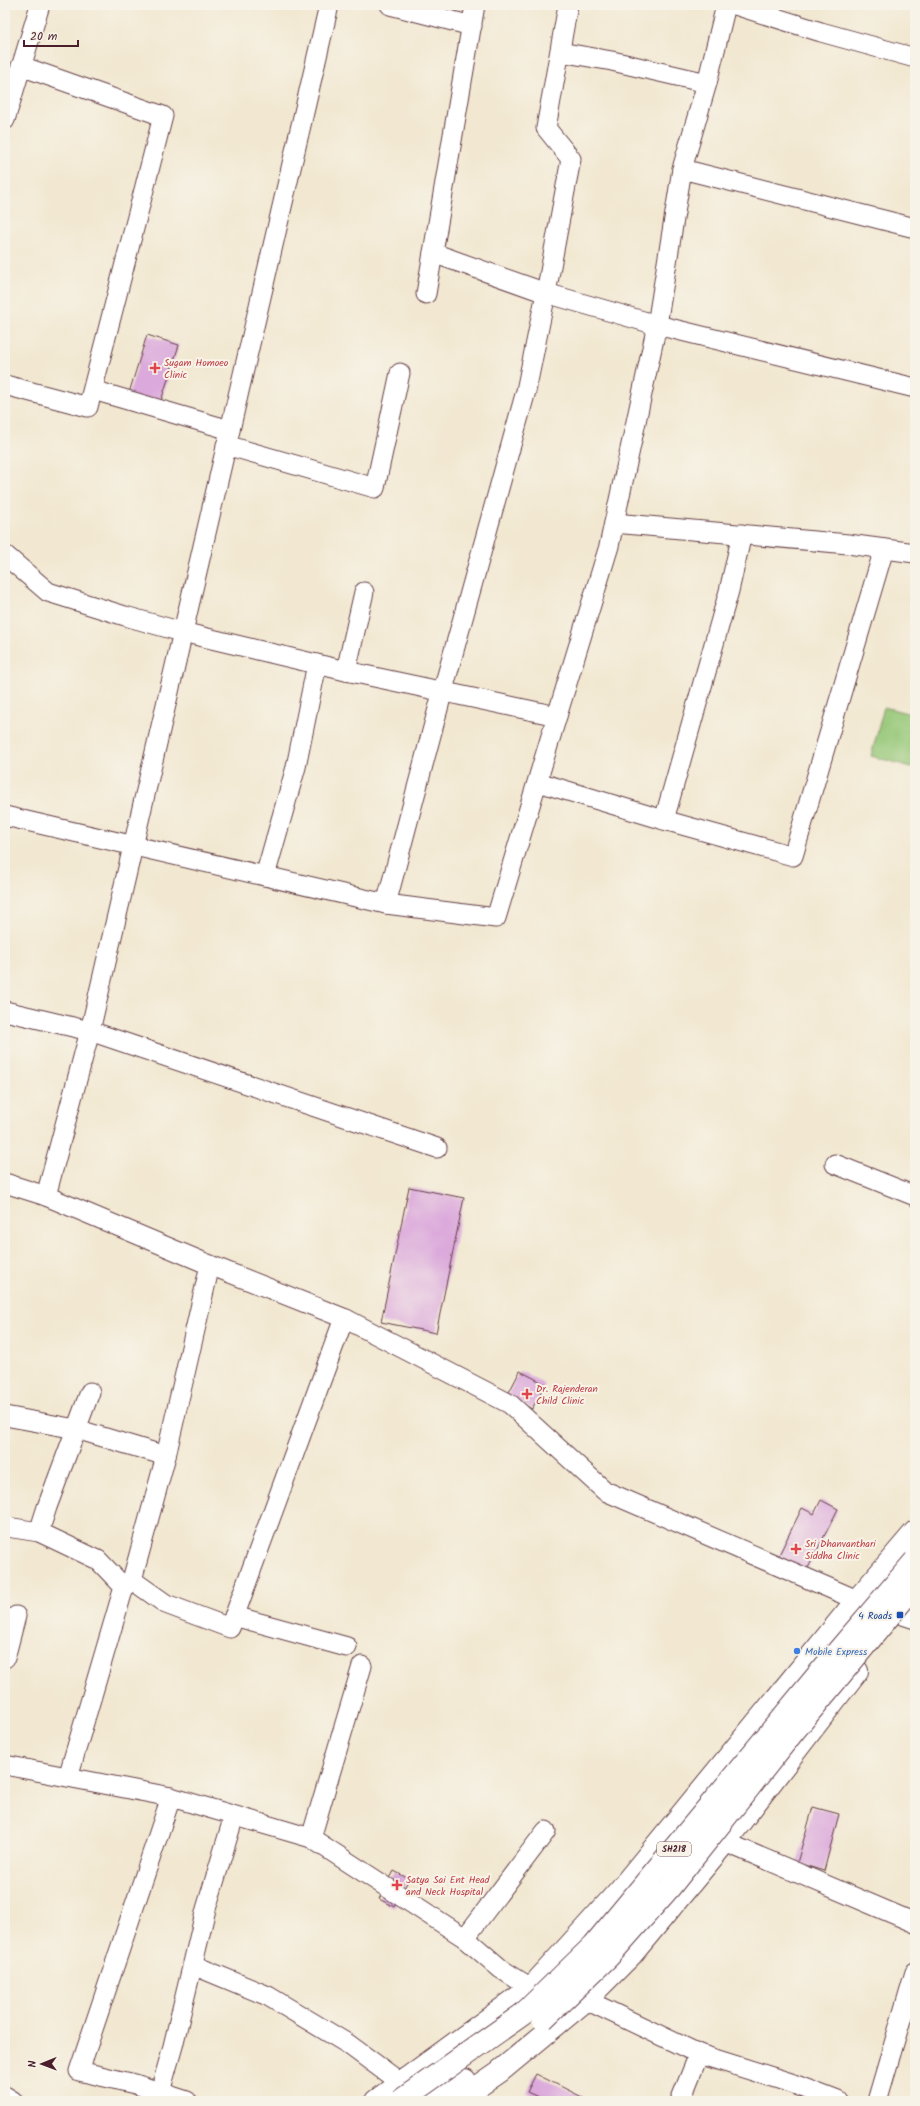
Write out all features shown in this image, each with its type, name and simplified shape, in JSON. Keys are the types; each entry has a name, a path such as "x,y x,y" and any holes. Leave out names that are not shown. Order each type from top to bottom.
{"main road":[{"path":"376,2101 400,2092 531,1988 619,1891 857,1600 915,1532"},
{"name":"SH218","path":"400,2092 523,2014 594,1945 821,1671 915,1561"},
{"name":"SH218","path":"436,2101 543,2019 609,1956 670,1887 794,1731 915,1585"},
{"path":"457,2101 499,2072 586,2000 631,1955 725,1842 907,1617 915,1598"}],"street":[{"path":"5,120 40,5"},
{"path":"46,1196 90,1031 329,5"},
{"path":"390,5 472,26"},
{"path":"426,294 475,5"},
{"path":"386,904 443,690 526,391 546,293 571,159 546,128 568,5"},
{"path":"5,816 386,904 496,918 609,546 657,325 682,169 707,83 726,5"},
{"path":"735,5 821,32 915,58"},
{"path":"560,52 612,61 707,83"},
{"path":"5,385 88,407 162,116 21,66"},
{"path":"682,169 915,228"},
{"path":"433,253 546,293 657,325 915,388"},
{"path":"93,390 375,488 400,373"},
{"path":"614,523 742,534 915,553"},
{"path":"664,820 729,591 742,534"},
{"path":"538,782 664,820 793,856 884,549"},
{"path":"5,555 48,592 182,632 317,664 443,690 557,716"},
{"path":"346,670 364,592"},
{"path":"265,876 296,767 317,664"},
{"path":"5,1011 90,1031 437,1148"},
{"path":"835,1164 915,1196"},
{"path":"5,1183 46,1196 210,1265 346,1319 510,1404 605,1491 857,1600 907,1617"},
{"path":"68,1777 166,1456 210,1265"},
{"path":"7,1527 39,1532 98,1560 128,1584 166,1604 230,1628 340,1328 346,1319"},
{"path":"39,1532 90,1392"},
{"path":"5,1416 76,1429 166,1456"},
{"path":"5,1658 16,1616"},
{"path":"234,1616 347,1647"},
{"path":"311,1838 362,1666"},
{"path":"5,1765 171,1797 311,1838 465,1938 501,1969 531,1988"},
{"path":"171,1797 80,2071 135,2084 187,2101"},
{"path":"160,2092 173,2046 206,1909 234,1816"},
{"path":"465,1938 546,1831"},
{"path":"725,1842 915,1923"},
{"path":"193,1965 268,1996 348,2044 400,2092"},
{"path":"878,2101 915,1972"},
{"path":"586,2000 699,2054 791,2083 838,2101"},
{"path":"680,2101 699,2054"},
{"path":"5,2096 13,2101"}],"green space":[{"path":"884,707 915,715 915,768 871,756"}],"building":[{"path":"147,335 179,345 159,407 128,396"},
{"path":"409,1187 464,1198 436,1333 381,1322"},
{"path":"520,1371 545,1384 532,1409 507,1396"},
{"path":"821,1500 838,1509 807,1570 775,1563 802,1508 814,1514"},
{"path":"813,1807 839,1814 824,1871 797,1863"},
{"path":"394,1871 409,1879 394,1907 379,1899"},
{"path":"536,2074 590,2101 547,2101 527,2092"}],"place":[{"name":"Sugam Homoeo Clinic","path":"155,368"},
{"name":"Dr. Rajenderan Child Clinic","path":"527,1394"},
{"name":"Sri Dhanvanthari Siddha Clinic","path":"796,1549"},
{"name":"4 Roads","path":"900,1615"},
{"name":"Mobile Express","path":"797,1651"},
{"name":"Satya Sai Ent Head and Neck Hospital","path":"397,1885"}]}
